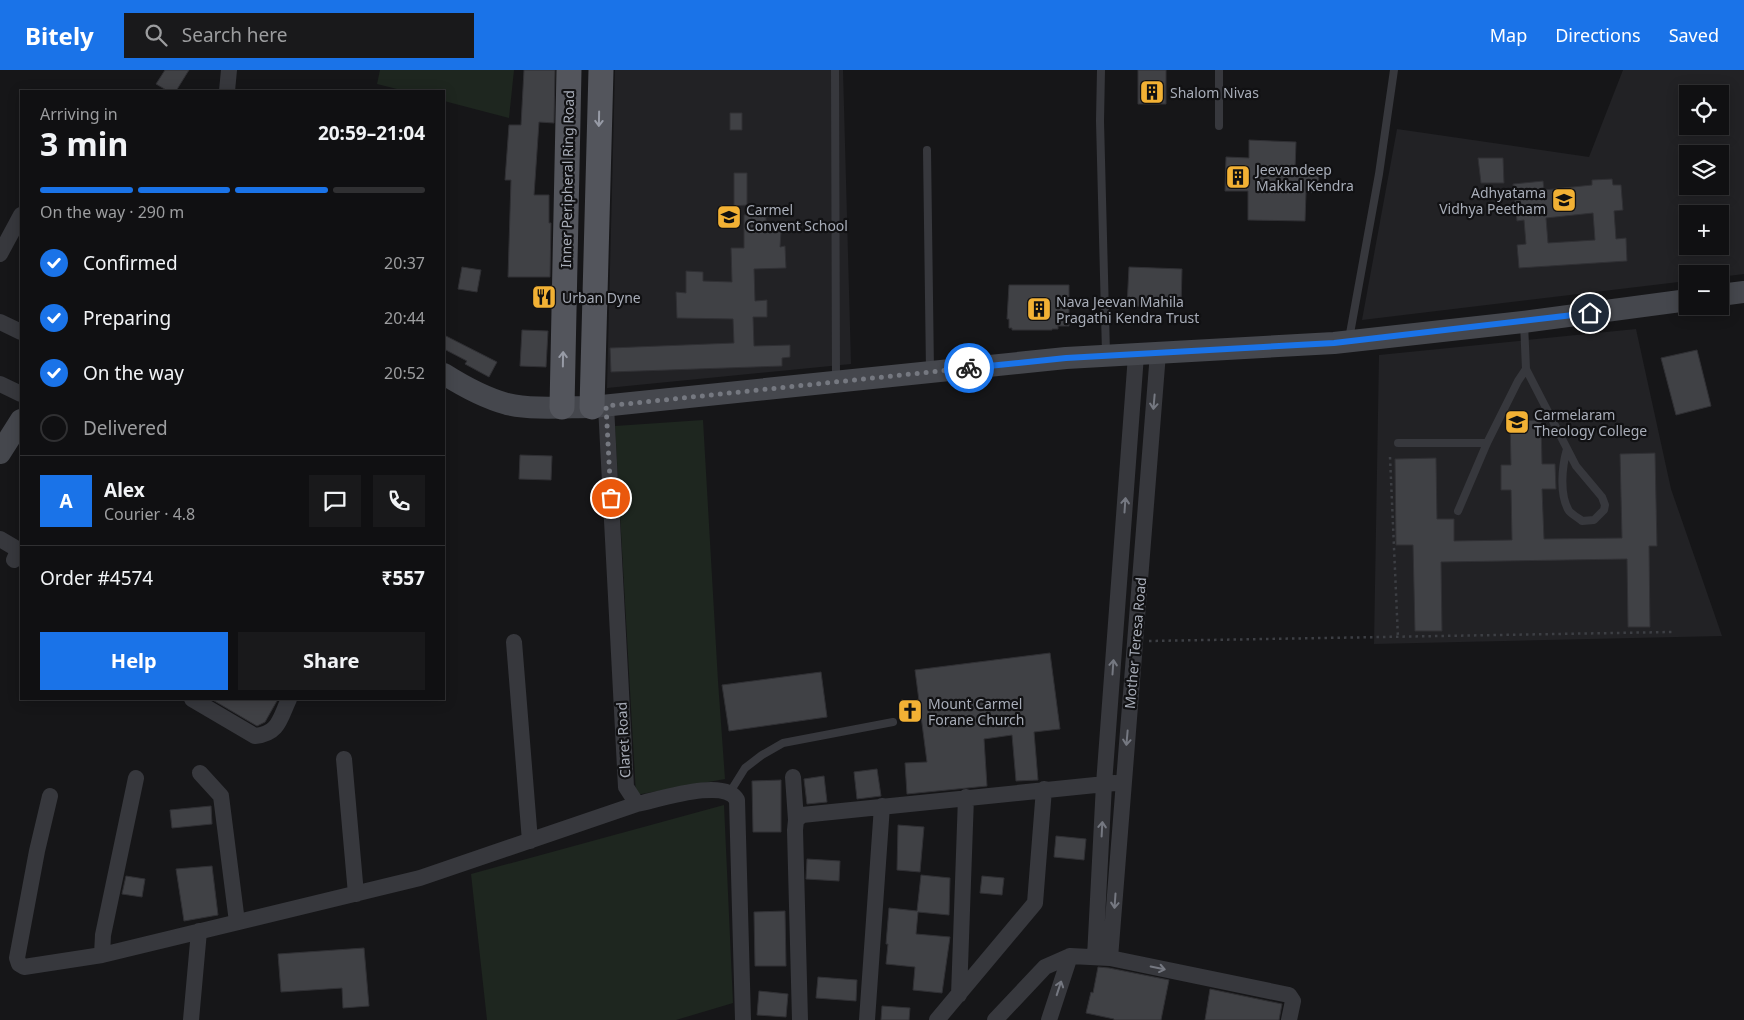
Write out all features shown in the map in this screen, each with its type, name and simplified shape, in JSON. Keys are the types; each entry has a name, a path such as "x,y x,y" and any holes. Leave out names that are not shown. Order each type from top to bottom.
{"main road":[{"name":"Inner Peripheral Ring Road","path":"562,408 569,70"},
{"path":"599,406 601,70"},
{"path":"1729,294 1744,292"},
{"path":"445,375 476,392 507,404 562,408 599,406 836,381 1106,356 1334,343 1524,322 1679,301"}],"street":[{"path":"227,90 229,70"},
{"path":"0,254 20,217"},
{"path":"0,322 20,332"},
{"name":"Mother Teresa Road","path":"1105,932 1104,784 1136,354"},
{"name":"Mother Teresa Road","path":"1105,932 1124,782 1158,354"},
{"path":"0,384 20,394"},
{"name":"Claret Road","path":"599,406 626,787 637,804"},
{"path":"0,539 17,548 18,551 12,562"},
{"path":"514,642 530,841"},
{"path":"194,700 255,736 266,735 274,730 289,700"},
{"path":"344,758 356,894"},
{"path":"200,773 221,796 237,922"},
{"path":"793,776 796,820 800,1020"},
{"path":"102,955 103,935 136,778"},
{"path":"796,820 802,815 1124,782"},
{"path":"50,796 37,851 19,949 19,964 24,968 102,955 420,878 637,804 706,789 730,792 735,796 737,803 743,1020"},
{"path":"938,1020 1034,903 1044,789"},
{"path":"959,995 966,798"},
{"path":"867,1020 882,806"},
{"path":"191,1020 199,931"},
{"path":"1103,958 1105,932"},
{"path":"1048,1020 1070,956"},
{"path":"995,1020 1045,967 1070,956 1103,958 1289,995 1293,1001 1289,1020"}],"lane":[{"path":"835,70 836,381"},
{"path":"1101,70 1100,121 1106,356"},
{"path":"1219,70 1219,126"},
{"path":"1349,341 1394,70"},
{"path":"927,150 930,372"},
{"path":"1524,322 1526,369 1576,466 1602,497 1605,505 1604,510 1594,520 1582,521 1569,510 1563,492 1562,467 1567,449"},
{"path":"1458,511 1487,443 1526,369"},
{"path":"1398,443 1487,443"},
{"path":"730,792 745,768 762,755 783,744 893,722"}],"path":[{"path":"1390,457 1398,638"},
{"path":"1135,642 1672,632"}],"shaded area":[{"path":"380,70 514,70 509,118 445,101 445,90 401,90 377,84"},
{"name":"Carmel Convent School","path":"615,70 843,70 851,364 607,388"},
{"name":"Adhyatama Vidhya Peetham","path":"1623,70 1744,70 1744,274 1729,276 1729,265 1679,265 1679,282 1362,320 1397,129 1589,157"},
{"name":"Carmelaram Theology College","path":"1636,329 1671,489 1722,636 1374,644 1379,355"},
{"path":"703,420 725,779 636,795 615,426"},
{"path":"724,805 733,1003 676,1020 487,1020 471,874"}],"building":[{"path":"165,70 189,70 177,90 166,90 156,84"},
{"path":"524,70 555,70 554,123 539,122 534,195 549,195 549,223 551,223 550,277 508,277 511,180 505,180 509,125 521,125"},
{"name":"Shalom Nivas","path":"1138,70 1166,70 1166,104 1138,104"},
{"path":"730,113 742,113 742,130 730,130"},
{"name":"Jeevandeep Makkal Kendra","path":"1249,140 1296,142 1295,170 1319,171 1318,192 1306,192 1305,221 1248,220 1248,191 1225,191 1226,157 1249,158"},
{"path":"1478,158 1503,158 1504,183 1481,183"},
{"path":"734,173 747,173 747,205 734,206"},
{"path":"1612,179 1613,185 1621,185 1623,210 1614,211 1616,239 1626,238 1627,261 1519,268 1517,245 1526,244 1524,220 1517,221 1513,184 1543,181 1544,190 1592,185 1592,180","holes":["1593,213 1595,240 1548,243 1546,218"]},
{"path":"766,214 766,232 781,232 780,247 785,246 786,268 754,269 755,301 767,300 767,317 753,317 754,346 790,345 790,357 782,358 782,366 611,372 610,348 734,343 733,319 677,318 676,292 686,293 686,271 703,272 703,281 732,282 731,248 744,248 744,215"},
{"path":"462,267 481,270 477,292 458,289"},
{"path":"1129,267 1182,269 1181,308 1127,306"},
{"name":"Nava Jeevan Mahila Pragathi Kendra Trust","path":"1009,285 1069,285 1069,326 1058,326 1058,329 1052,330 1012,330 1012,328 1009,328 1009,319 1007,319"},
{"path":"522,330 548,331 546,367 520,366"},
{"path":"445,336 497,362 489,377 465,364 467,361 445,350"},
{"path":"1697,350 1711,406 1676,415 1661,358"},
{"path":"1541,420 1542,464 1555,464 1556,489 1542,489 1544,539 1622,538 1620,454 1655,453 1657,546 1649,546 1650,627 1628,627 1627,559 1441,562 1442,631 1415,631 1413,545 1396,545 1395,459 1436,458 1437,519 1454,519 1454,541 1512,540 1511,490 1501,490 1501,465 1511,465 1510,421"},
{"path":"520,455 552,456 551,480 519,479"},
{"path":"1050,653 1060,729 1034,732 1038,780 1016,781 1012,735 984,739 987,786 907,794 905,763 927,762 915,670"},
{"path":"821,672 827,717 729,731 722,685"},
{"path":"213,700 277,700 265,722 257,726"},
{"path":"877,769 881,796 857,799 854,772"},
{"path":"824,776 827,802 807,804 804,779"},
{"path":"781,780 781,832 753,832 752,781"},
{"path":"211,806 212,824 172,828 170,810"},
{"path":"898,825 924,827 920,872 897,870"},
{"path":"1056,836 1086,839 1084,860 1054,857"},
{"path":"807,859 840,861 839,881 806,879"},
{"path":"212,866 218,915 184,921 176,869"},
{"path":"921,875 950,878 949,915 918,912 916,934 950,937 942,993 913,990 915,967 886,964 889,908 917,911"},
{"path":"126,876 145,879 142,897 122,894"},
{"path":"982,876 1004,878 1002,895 980,893"},
{"path":"785,911 786,966 755,966 754,912"},
{"path":"364,948 369,1006 343,1008 342,988 281,992 278,954"},
{"path":"1098,967 1169,980 1161,1020 1114,1020 1086,1013 1091,992 1093,993"},
{"path":"818,977 857,980 856,1001 816,998"},
{"path":"1210,989 1282,1004 1279,1020 1205,1020"},
{"path":"759,991 788,994 786,1017 757,1015"},
{"path":"882,1006 910,1008 909,1020 881,1020"}],"way so far":[{"path":"611,498 606,406 969,368"}],"place":[{"name":"Shalom Nivas","path":"1152,92"},
{"name":"Jeevandeep Makkal Kendra","path":"1238,177"},
{"name":"Adhyatama Vidhya Peetham","path":"1564,200"},
{"name":"Carmel Convent School","path":"729,217"},
{"name":"Urban Dyne","path":"544,297"},
{"name":"Nava Jeevan Mahila Pragathi Kendra Trust","path":"1039,309"},
{"name":"Carmelaram Theology College","path":"1517,422"},
{"name":"Mount Carmel Forane Church","path":"910,711"}],"route":[{"path":"969,368 1066,358 1334,343 1590,313"}]}
